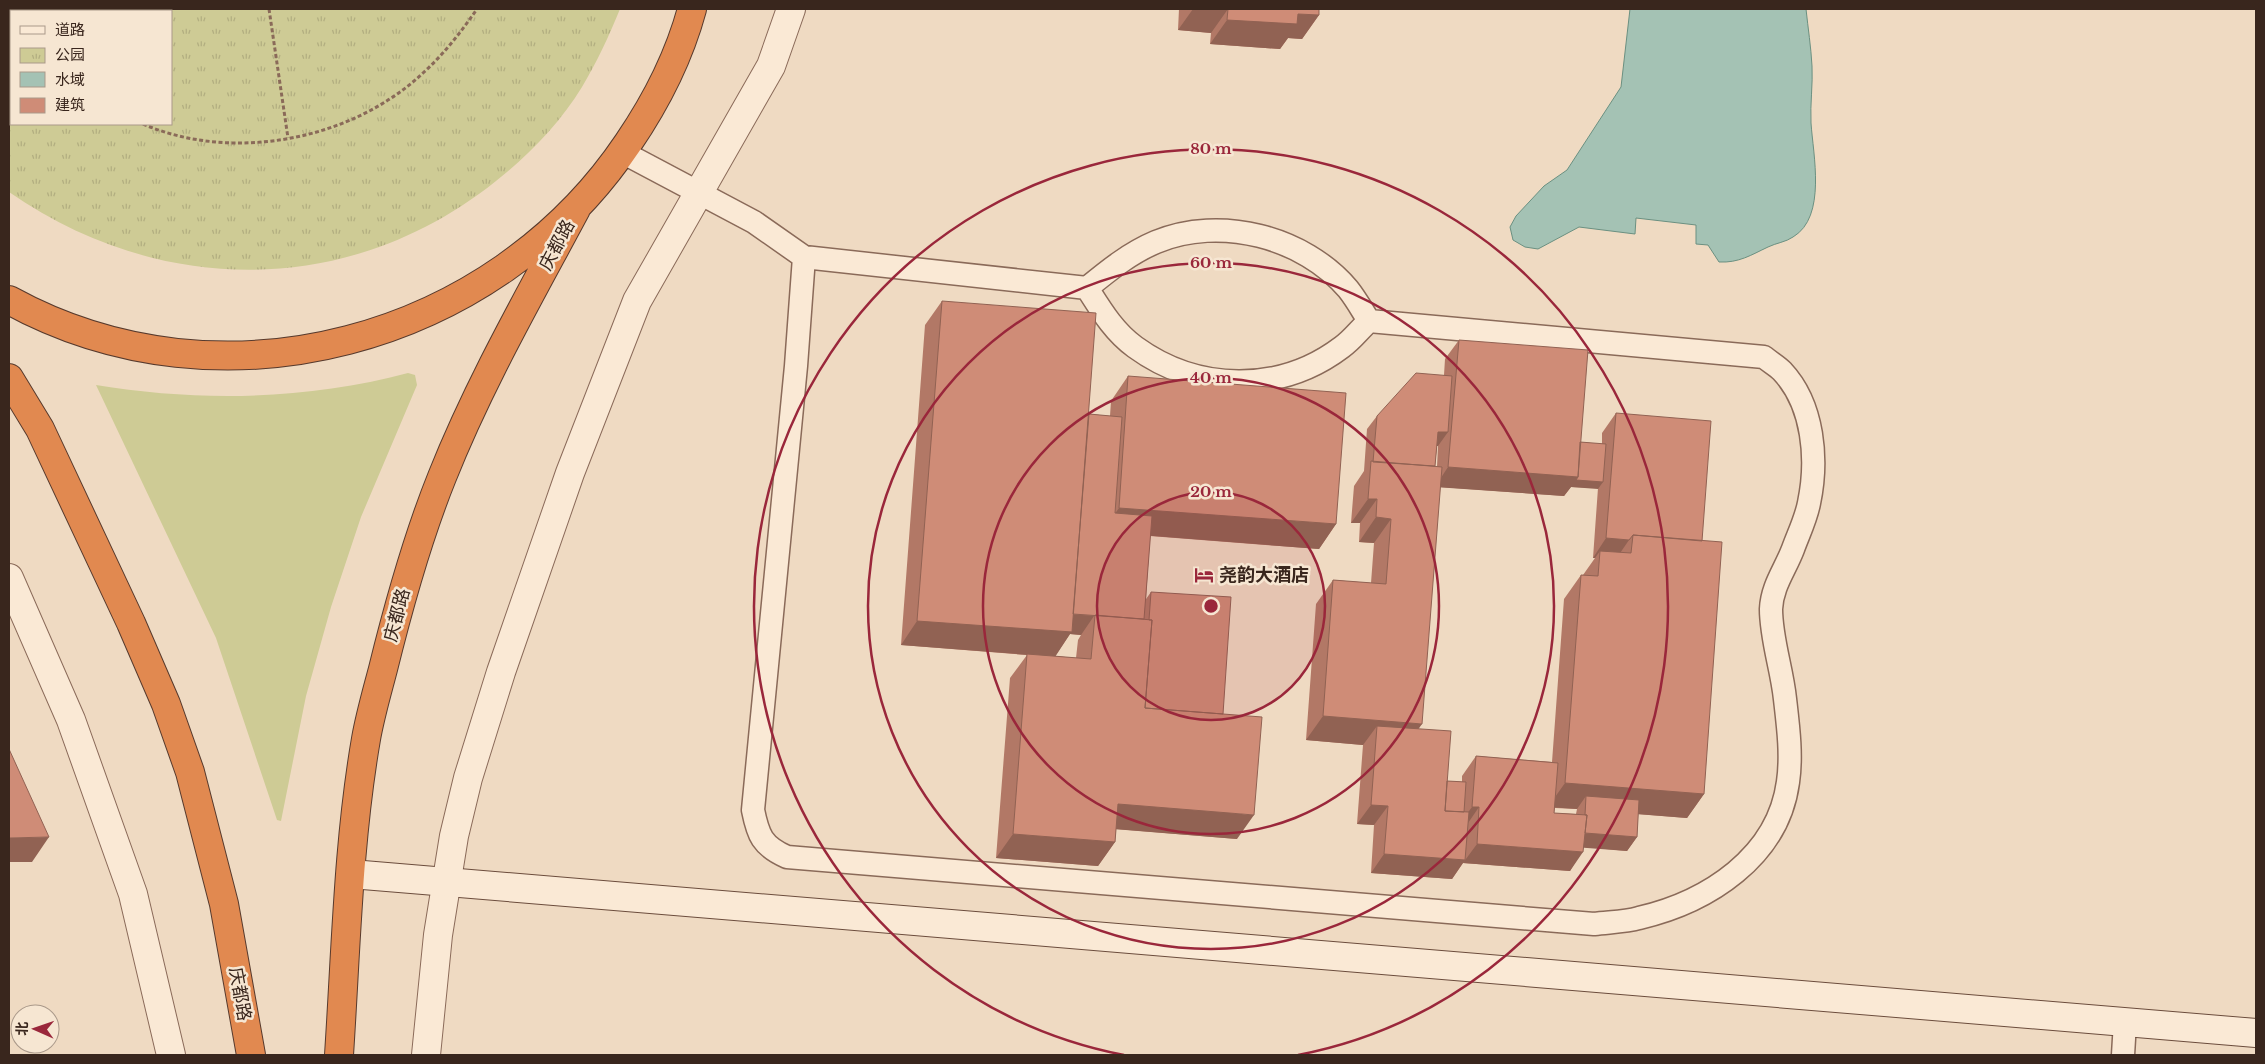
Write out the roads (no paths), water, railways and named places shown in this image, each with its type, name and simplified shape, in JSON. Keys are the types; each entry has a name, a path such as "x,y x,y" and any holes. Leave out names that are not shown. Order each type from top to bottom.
{"highway":[{"path":"9,300 76,330 128,344 181,353 235,356 289,352 343,342 378,332 445,305 492,278 536,246 576,209 622,152 642,123 668,74 692,9"},
{"name":"庆都路","path":"339,1055 351,874 366,736 398,609 419,540 442,476 488,375 576,209"},
{"name":"庆都路","path":"9,378 40,429 131,623 166,704 190,772 224,904 251,1055"}],"street":[{"path":"426,1055 438,935 446,882 454,836 468,778 501,672 570,473 637,301 771,66 791,9"},
{"path":"9,578 71,720 133,894 171,1055"},
{"path":"351,874 2256,1033"}],"lane":[{"path":"622,152 754,222 804,257 1087,288 1121,260 1158,241 1198,232 1240,232 1280,242 1317,261 1347,289 1369,321"},
{"path":"804,257 796,366 753,810 757,831 773,851 787,857 796,858 1594,924 1639,919 1676,906 1709,891 1735,875 1759,850 1776,824 1788,782 1789,745 1785,698 1771,609 1775,585 1792,552 1809,504 1814,462 1809,428 1797,391 1782,370 1764,357 1369,321 1342,347 1310,367 1275,379 1238,383 1201,379 1166,366 1134,347 1107,320 1087,288"},
{"path":"2123,1055 2125,1022"}],"water":[{"path":"1630,9 1806,9 1812,66 1811,123 1815,184 1814,200 1810,215 1804,228 1793,237 1745,258 1726,262 1719,262 1708,245 1696,244 1696,225 1636,218 1635,234 1579,227 1538,249 1525,247 1513,240 1510,227 1516,216 1544,186 1567,170 1621,87"}],"place":[{"name":"尧韵大酒店","path":"1204,575"}]}
